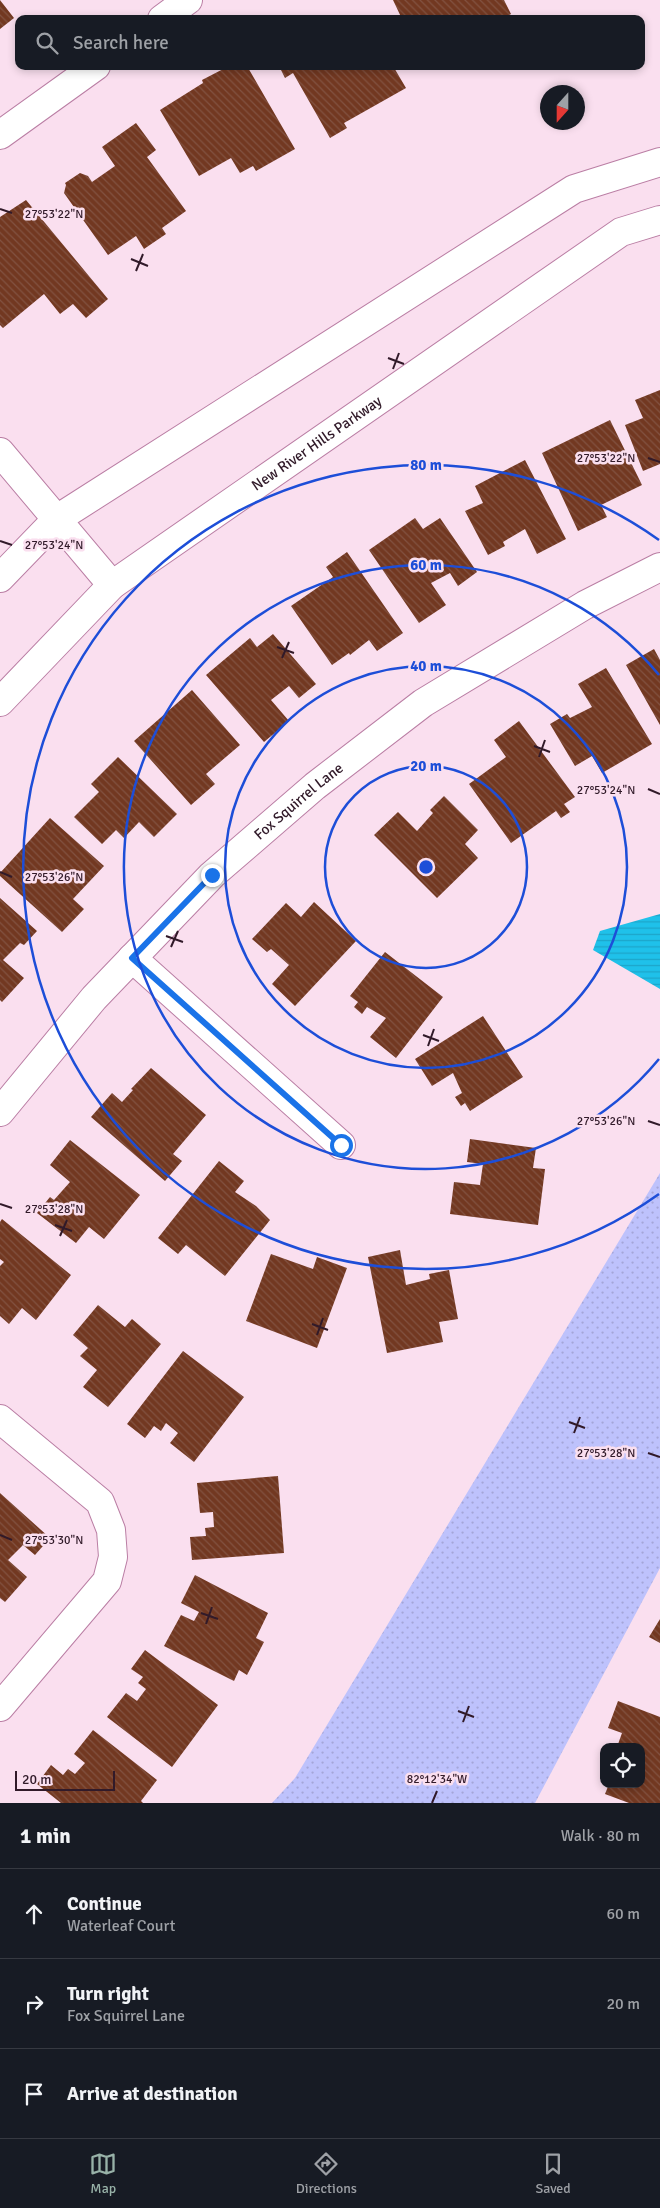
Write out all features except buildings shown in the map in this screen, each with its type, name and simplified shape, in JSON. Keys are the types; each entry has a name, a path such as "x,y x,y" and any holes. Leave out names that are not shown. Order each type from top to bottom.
{"street":[{"path":"167,15 188,0"},
{"path":"0,135 90,70"},
{"path":"0,578 56,519 574,189 660,162"},
{"name":"New River Hills Parkway","path":"0,702 112,585 621,232 660,220"},
{"path":"0,452 112,585"},
{"name":"Fox Squirrel Lane","path":"0,1112 94,998 212,875 315,786 423,703 585,605 660,567"},
{"path":"132,958 341,1145"},
{"path":"0,1419 100,1502 111,1530 113,1557 106,1581 0,1708"}],"shaded area":[{"path":"660,914 660,989 593,950 600,931"},
{"path":"660,1173 660,1568 535,1803 272,1803 295,1778"}],"route":[{"path":"212,875 132,958 341,1145"}]}
